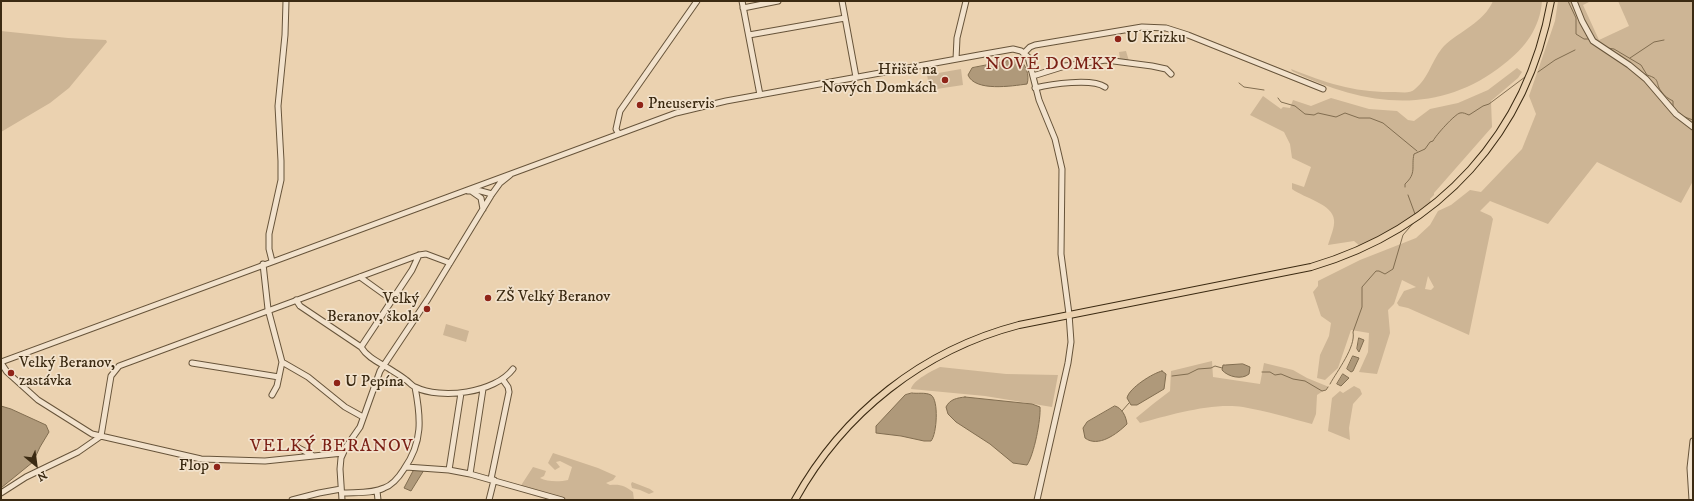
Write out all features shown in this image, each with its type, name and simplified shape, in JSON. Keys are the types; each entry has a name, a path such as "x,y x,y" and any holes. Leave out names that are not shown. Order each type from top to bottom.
{"main road":[{"path":"795,500 821,460 845,429 872,402 910,373 940,355 977,338 1012,327 1069,314 1299,270 1356,252 1400,229 1439,200 1468,172 1486,152 1501,130 1520,98 1532,72 1542,44 1551,1"}],"street":[{"path":"272,261 269,249 269,234 281,180 278,106 285,35 286,1"},
{"path":"618,133 616,129 620,111 697,1"},
{"path":"742,1 760,94"},
{"path":"744,8 778,1"},
{"path":"842,1 856,77"},
{"path":"956,59 957,38 966,1"},
{"path":"1574,1 1592,39 1646,79 1676,114 1693,127"},
{"path":"749,35 845,18"},
{"path":"1024,52 1035,45 1132,28 1166,28 1188,35 1323,89"},
{"path":"342,453 264,461 201,459 101,436 86,431 38,400 7,372 1,362 618,133 691,108 760,94 1013,49 1024,52 1028,57 1035,88 1053,132 1061,161 1063,178 1061,254 1071,332 1070,354 1036,500"},
{"path":"1033,76 1065,66 1106,60 1166,69 1171,74"},
{"path":"1035,88 1051,84 1081,83 1101,84 1105,87"},
{"path":"342,500 340,463 342,453 360,427 383,365 450,263 496,188 506,178 518,170"},
{"path":"486,182 496,188"},
{"path":"456,194 470,190 485,191 492,194"},
{"path":"470,190 481,198 483,209"},
{"path":"1,493 26,477 78,452 101,436 111,376 119,366 268,309 419,255 426,254 450,263"},
{"path":"361,347 412,270 419,255"},
{"path":"263,264 268,309 282,362 277,386 272,395"},
{"path":"360,277 392,300"},
{"path":"296,300 300,306 361,347 367,355 415,387 436,392 460,394 483,389 503,380 513,369"},
{"path":"282,362 308,378 345,407 363,417"},
{"path":"192,363 279,378"},
{"path":"489,500 509,392 508,387 503,380"},
{"path":"292,500 320,493 342,491 377,491 390,485 406,467 415,450 419,435 419,416 415,387"},
{"path":"470,474 483,389"},
{"path":"449,470 460,394"},
{"path":"1692,500 1690,468 1693,441"},
{"path":"295,446 312,456"},
{"path":"406,467 449,470 470,474 562,500"},
{"path":"377,491 378,500"}],"shaded area":[{"path":"1493,1 1542,1 1541,11 1535,29 1525,44 1512,58 1479,81 1453,92 1427,99 1400,100 1373,98 1346,92 1319,83 1292,71 1291,69 1329,83 1354,89 1381,92 1411,92 1420,85 1444,46 1478,21"},
{"path":"1558,1 1591,1 1583,5 1599,40 1629,26 1618,1 1693,1 1693,181 1681,203 1597,162 1548,224 1490,201 1480,211 1491,216 1493,219 1469,335 1408,308 1399,306 1397,303 1404,291 1416,287 1402,280 1394,304 1388,310 1390,333 1377,374 1359,372 1368,352 1369,333 1351,330 1338,368 1325,380 1317,378 1320,355 1329,336 1331,323 1321,316 1313,292 1318,286 1318,281 1360,260 1416,238 1430,225 1438,211 1451,205 1470,190 1481,192 1522,149 1536,114 1529,96 1555,21","holes":["1428,276 1434,287 1431,290 1425,289"]},
{"path":"1,31 68,38 106,40 107,42 69,88 50,103 1,132"},
{"path":"1126,51 1129,61 1120,59 1119,52"},
{"path":"1018,59 1023,63 1027,70 1027,84 1004,87 986,86 978,84 968,75 972,68"},
{"path":"1517,68 1522,72 1518,78 1491,101 1492,127 1434,193 1430,199 1431,203 1401,224 1360,246 1354,241 1328,245 1334,226 1332,214 1329,210 1317,202 1292,189 1292,183 1304,187 1311,167 1292,158 1290,144 1284,132 1250,115 1263,96 1281,109 1283,107 1290,108 1293,100 1311,106 1331,98 1369,109 1397,111 1408,120 1414,121 1430,109 1458,103 1488,90"},
{"name":"Hřiště na Nových Domkách","path":"961,69 963,85 930,90 927,75"},
{"path":"446,324 469,331 466,342 443,335"},
{"path":"1359,338 1364,340 1359,352 1357,349"},
{"path":"1353,356 1359,358 1353,371 1351,372 1347,369"},
{"path":"1212,361 1213,377 1260,384 1264,363 1293,370 1307,378 1329,387 1317,395 1316,414 1312,424 1260,410 1231,406 1218,406 1191,410 1140,423 1136,418 1170,391 1171,371"},
{"path":"1243,364 1250,367 1249,374 1243,377 1231,376 1222,370 1223,365"},
{"path":"940,367 1006,374 1058,375 1052,407 985,396 911,389 915,382"},
{"path":"1162,371 1166,374 1164,389 1137,405 1131,405 1127,398 1132,390 1147,378"},
{"path":"1343,374 1349,378 1341,386 1337,384"},
{"path":"1354,386 1360,389 1362,394 1353,404 1349,428 1350,440 1328,431 1332,398 1340,391 1343,393"},
{"path":"912,393 929,394 934,398 936,425 931,441 876,433 876,426 905,395"},
{"path":"965,397 1032,404 1040,407 1036,437 1030,460 1027,465 1013,463 990,444 956,422 948,414 946,407 950,402 957,398"},
{"path":"1,406 46,425 49,432 33,462 1,488"},
{"path":"1115,406 1123,413 1127,424 1118,432 1101,441 1090,441 1085,438 1083,428 1087,422"},
{"path":"553,453 598,468 616,476 613,480 606,483 628,488 633,492 634,500 568,500 537,490 520,487 533,467 546,471 544,476 540,478 554,481 568,480 572,467 560,461 556,462 560,467 555,470 548,463"},
{"path":"424,470 411,491 404,488 413,471"},
{"path":"632,482 654,492 649,494 632,488"}],"waterway":[{"path":"1568,1 1576,18 1576,34 1584,39 1589,39"},
{"path":"1630,58 1654,42 1664,40"},
{"path":"1607,48 1614,49 1641,65 1647,75 1654,78 1659,88 1668,98 1673,101 1673,107"},
{"path":"1538,72 1555,60 1575,50"},
{"path":"1405,187 1405,184 1409,180 1413,170 1414,154 1425,149 1454,117 1461,113 1469,115 1489,104 1525,77"},
{"path":"1239,83 1244,87 1264,90"},
{"path":"1278,98 1281,102 1295,106 1305,114 1314,115 1318,113 1336,117 1345,113 1359,118 1370,118 1383,123 1417,151"},
{"path":"1682,116 1693,120"},
{"path":"1408,195 1415,214"},
{"path":"1330,384 1352,345 1353,332 1362,307 1362,287 1376,271 1385,274 1393,269 1403,235 1415,221"},
{"path":"1172,376 1188,374 1198,369 1211,368 1215,366 1222,368"},
{"path":"1262,372 1270,372 1275,375 1281,374 1293,379 1305,381 1322,391 1326,390 1328,387"},
{"path":"1122,411 1129,403"}],"place":[{"name":"U Krizku","path":"1118,39"},
{"name":"Hřiště na Nových Domkách","path":"945,80"},
{"name":"Pneuservis","path":"640,105"},
{"name":"ZŠ Velký Beranov","path":"488,298"},
{"name":"Velký Beranov, škola","path":"427,309"},
{"name":"Velký Beranov, zastávka","path":"11,373"},
{"name":"U Pepína","path":"337,383"},
{"name":"Flop","path":"217,467"}],"district":[{"name":"NOVÉ DOMKY","path":"1051,65"},
{"name":"VELKÝ BERANOV","path":"332,447"}]}
